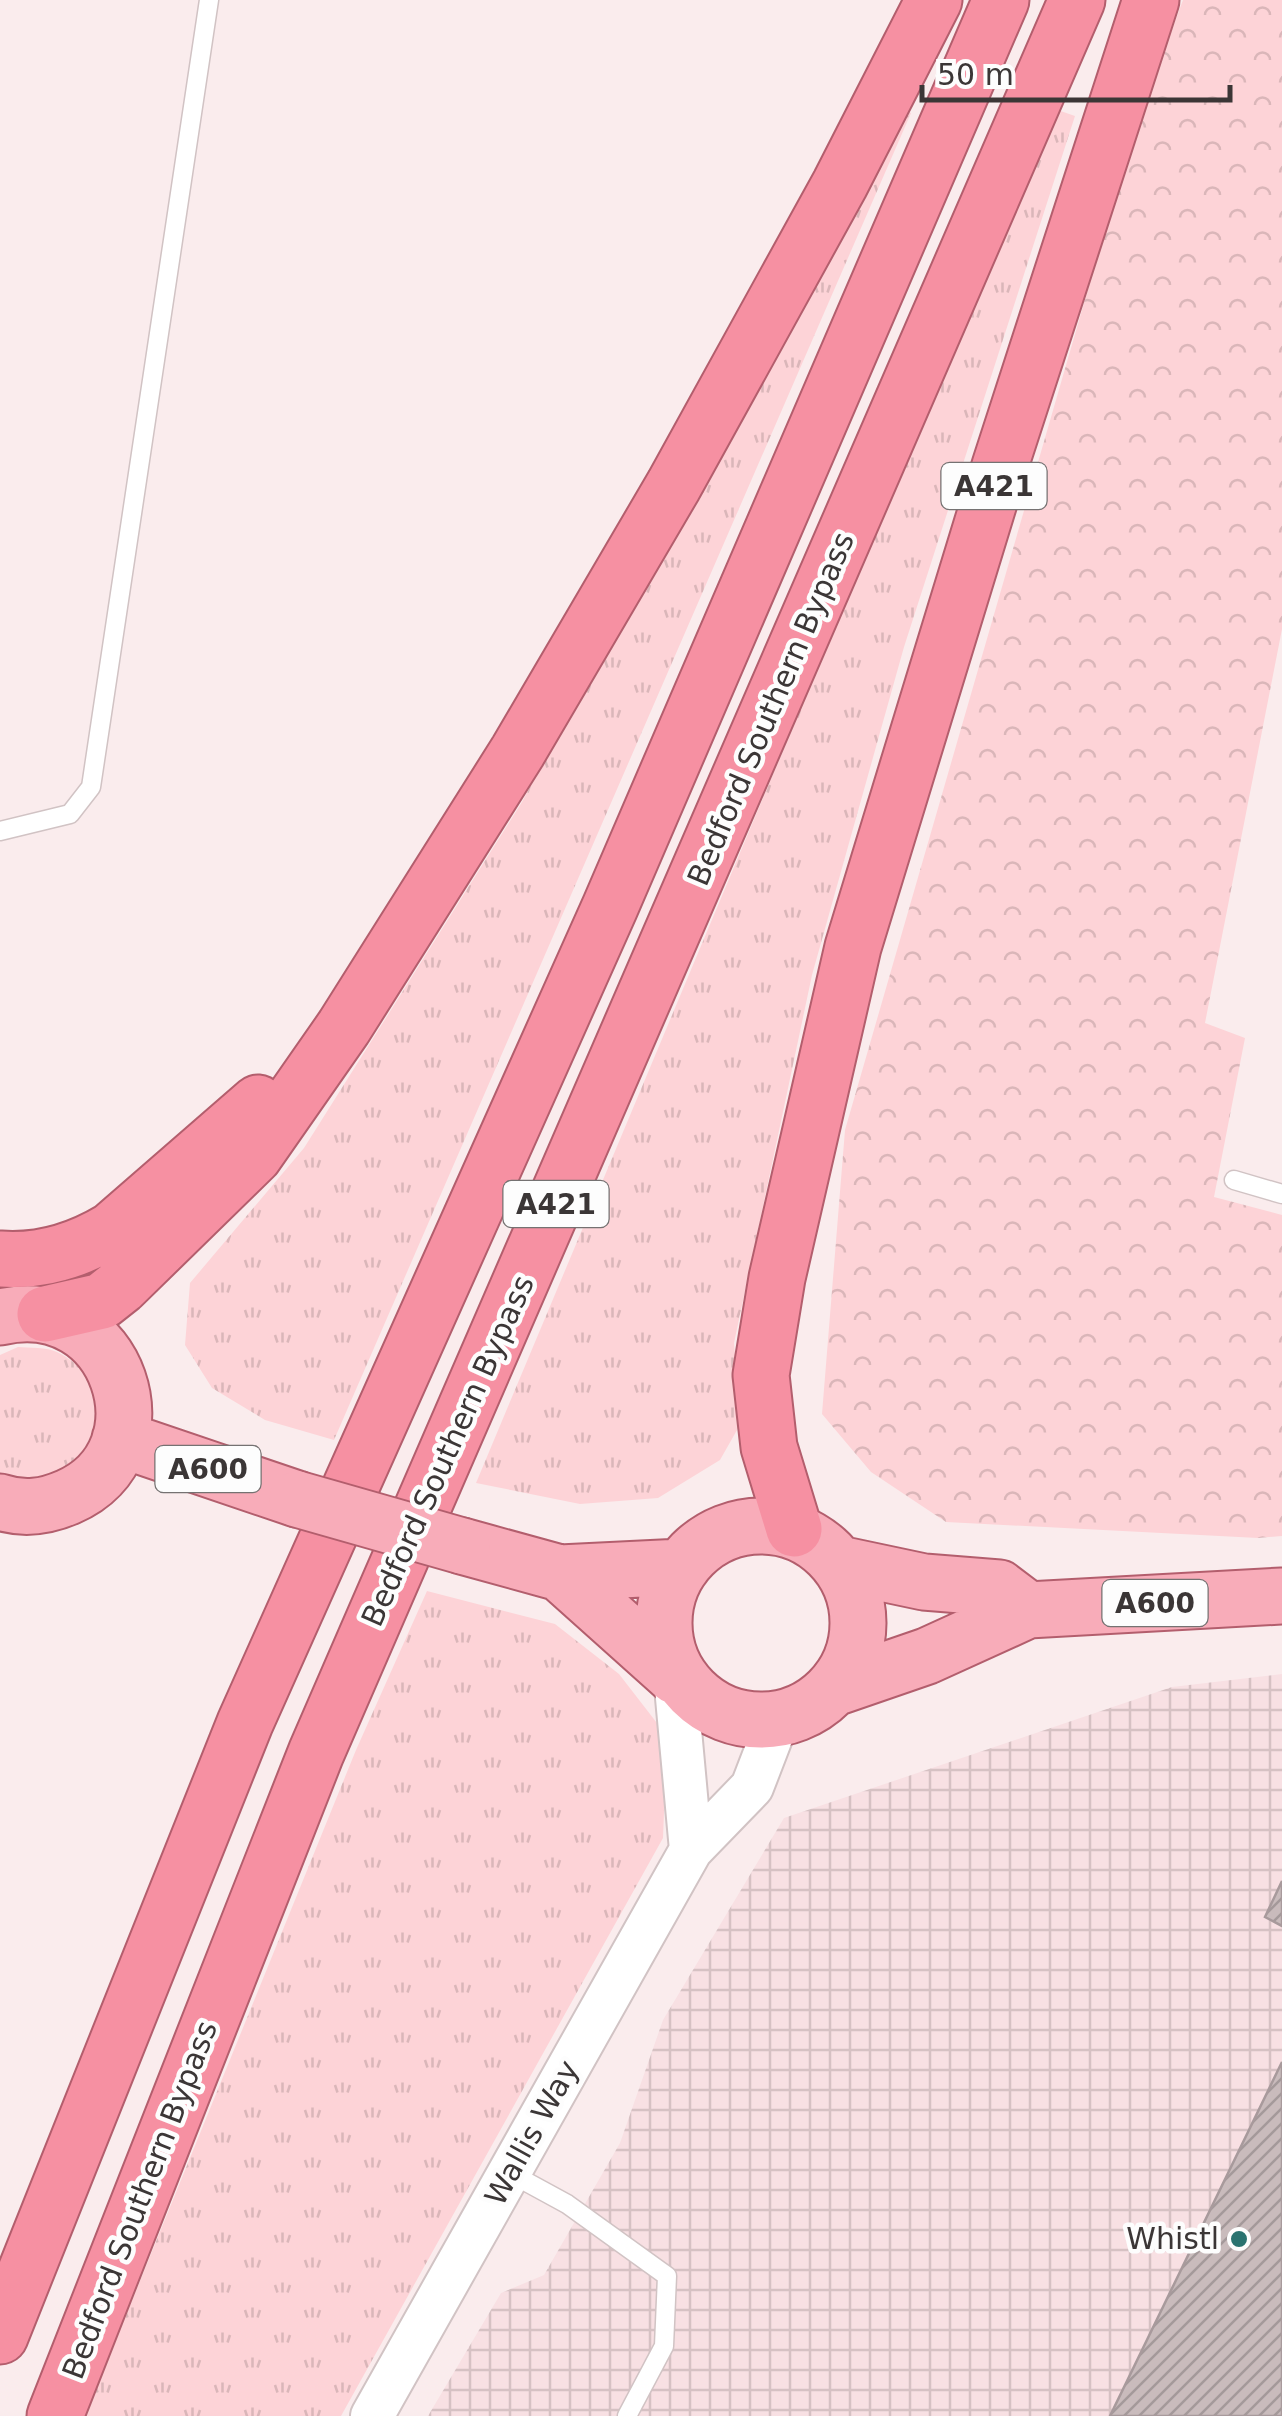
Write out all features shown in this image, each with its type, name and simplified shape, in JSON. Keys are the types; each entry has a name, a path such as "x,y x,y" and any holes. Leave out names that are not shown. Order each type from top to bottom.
{"highway":[{"path":"23,1316 102,1300 122,1286 254,1156 344,1028 518,750 664,502 840,184 934,0"},
{"name":"A421","path":"0,2336 245,1723 610,908 1001,0"},
{"name":"Bedford Southern Bypass","path":"55,2416 316,1753 1078,0"},
{"name":"A421","path":"794,1529 770,1446 761,1375 777,1278 853,946 1000,466 1151,0"},
{"path":"0,1260 31,1262 91,1242 112,1230 344,1028"}],"main road":[{"path":"0,1502 15,1507 49,1505 80,1492 104,1469 120,1439 124,1406 118,1374 101,1346 76,1325 23,1316"},
{"name":"A600","path":"120,1439 297,1499 560,1573 682,1567"},
{"path":"560,1573 698,1699 744,1722 777,1722 812,1707 837,1687 855,1646 858,1623 852,1590 840,1564 819,1543 794,1529 762,1523 731,1528 704,1543 682,1567 666,1636 666,1649 676,1676"},
{"path":"840,1564 924,1582 999,1588 1028,1610"},
{"name":"A600","path":"837,1687 927,1656 1028,1610 1282,1596"}],"street":[{"path":"676,1676 691,1850"},
{"name":"Wallis Way","path":"372,2416 691,1850 752,1788 777,1722"}],"lane":[{"path":"0,830 70,814 91,787 209,0"},
{"path":"1234,1180 1282,1194"},
{"path":"510,2173 567,2204 667,2276 664,2346 627,2416"}],"shaded area":[{"path":"1282,1674 1282,2416 428,2416 501,2293 544,2275 620,2143 663,2020 784,1818 1172,1687"}],"green space":[{"path":"1183,0 1282,0 1282,629 1205,1023 1245,1038 1214,1197 1282,1215 1282,1536 946,1522 871,1472 822,1414 845,1130 1134,130"},
{"path":"896,106 911,113 334,1440 265,1420 212,1388 185,1345 190,1283 304,1148 522,802"},
{"path":"1052,108 1075,116 904,647 812,975 734,1343 741,1423 720,1460 658,1498 580,1504 476,1483"},
{"path":"18,1347 53,1350 80,1369 93,1392 95,1416 89,1440 75,1461 55,1475 29,1480 0,1474 0,1355"},
{"path":"427,1591 555,1624 619,1674 667,1736 663,1838 341,2416 85,2416 356,1750"}],"building":[{"path":"1282,1881 1282,1926 1265,1917"},
{"name":"Whistl","path":"1282,2062 1282,2416 1110,2416"}],"place":[{"name":"Whistl","path":"1239,2239"}]}
